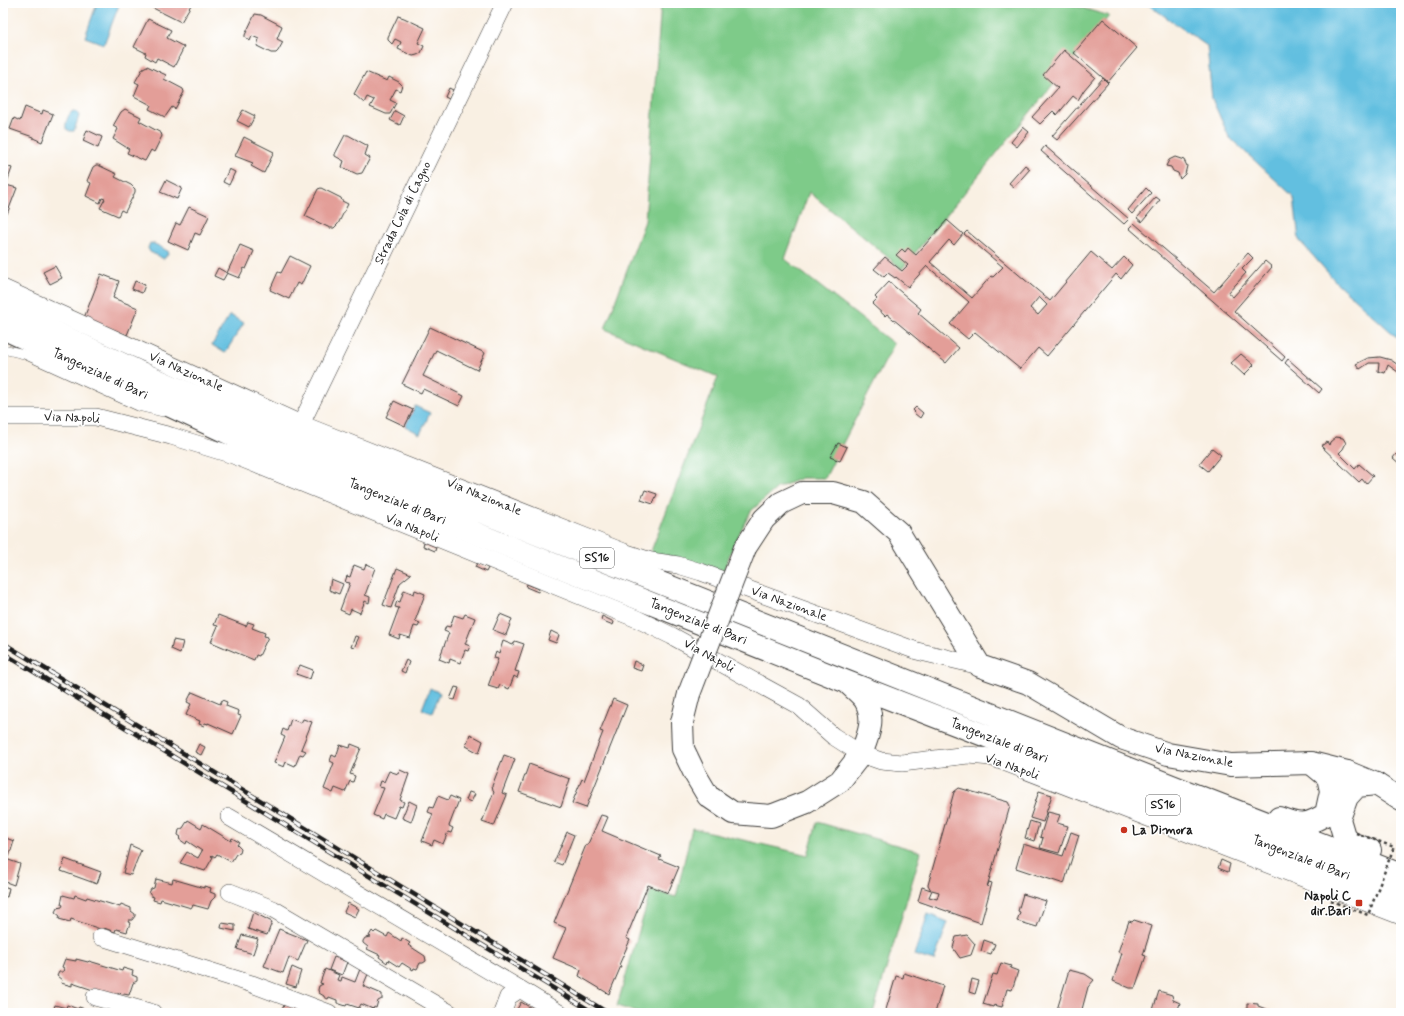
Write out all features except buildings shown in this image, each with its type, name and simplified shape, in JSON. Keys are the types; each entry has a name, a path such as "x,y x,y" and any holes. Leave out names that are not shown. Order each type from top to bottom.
{"main road":[{"name":"Tangenziale di Bari","path":"3,308 137,371 250,420 1196,796 1401,875"},
{"name":"Tangenziale di Bari","path":"3,328 200,421 255,445 925,713 1401,897"},
{"path":"847,682 864,700 871,714 870,729 861,754 840,780 807,802 772,816 733,813 708,796 683,749 682,722 688,694 745,548 764,519 775,508 781,503 802,493 833,493 864,502 899,533 980,666"},
{"name":"Via Nazionale","path":"980,666 1028,683 1121,738 1168,754 1231,765 1311,763 1347,772 1376,784"},
{"path":"870,729 882,717 896,712 925,713"},
{"path":"1311,763 1328,777 1339,794 1339,819 1344,836 1351,843 1401,863"},
{"path":"1196,796 1236,801 1295,824 1314,822 1326,814 1339,794 1347,772"},
{"path":"1339,794 1357,786 1376,784 1401,800"}],"street":[{"name":"Strada Cola di Cagno","path":"301,424 505,3"},
{"name":"Via Nazionale","path":"3,288 301,424 624,552 651,561 678,565 700,572 917,651 980,666"},
{"name":"Via Napoli","path":"3,417 96,417 129,424 233,455 637,619 672,636 799,706 834,736 861,754 881,761 902,763 968,755 991,757 1401,916"},
{"path":"229,817 559,1013"},
{"path":"230,892 273,910 450,1013"},
{"path":"101,937 252,984 329,1013"},
{"path":"502,1013 508,997 520,989"},
{"path":"95,997 153,1013"}],"lane":[{"path":"3,349 24,354 138,406 200,421"}],"path":[{"path":"1331,901 1368,915 1394,847 1356,833"}],"green space":[{"path":"661,3 1066,3 1109,16 902,269 809,192 785,259 894,344 825,478 802,478 777,488 751,511 735,542 718,584 648,559 718,377 605,329 645,221"},
{"path":"817,822 921,852 873,1013 639,1013 617,1006 651,890 676,897 692,828 808,855"}],"water":[{"path":"97,3 114,3 119,5 104,44 85,37"},
{"path":"1146,3 1401,3 1401,341 1337,283 1299,240 1294,197 1229,137 1212,99 1207,46"},
{"path":"73,111 77,112 79,116 74,131 70,131 66,129 66,124 68,116"},
{"path":"150,243 169,252 164,259 150,252 148,248"},
{"path":"230,315 244,323 225,353 212,345"},
{"path":"415,406 430,413 420,434 405,426"},
{"path":"430,688 440,693 432,713 422,709"},
{"path":"928,914 948,922 934,961 914,955"}],"railway":[{"path":"3,643 608,1013"},
{"path":"3,653 594,1013"}],"place":[{"name":"La Dimora","path":"1124,830"},
{"name":"Napoli C dir.Bari","path":"1359,903"}]}
